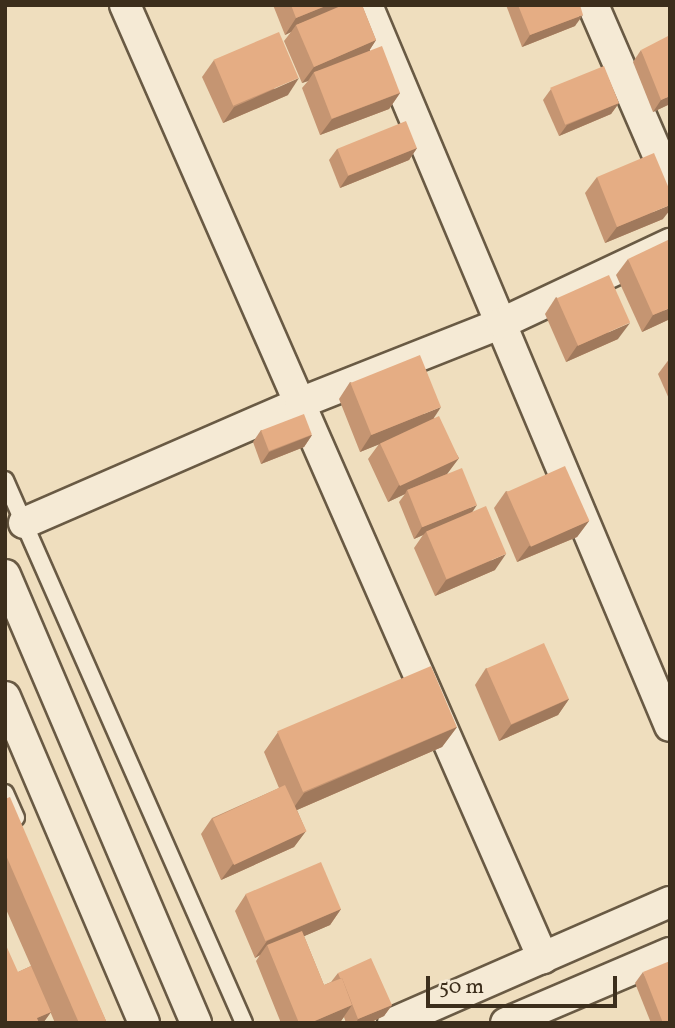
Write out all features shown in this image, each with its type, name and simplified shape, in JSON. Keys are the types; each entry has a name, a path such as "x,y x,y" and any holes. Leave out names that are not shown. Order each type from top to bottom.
{"street":[{"path":"125,5 543,958"},
{"path":"367,5 670,726"},
{"path":"593,5 670,183"},
{"path":"24,523 300,403 502,324 670,244"},
{"path":"5,575 196,1023"},
{"path":"5,697 144,1023"},
{"path":"393,1023 670,902"},
{"path":"506,1023 562,1012 670,953"}],"lane":[{"path":"5,480 244,1023"},
{"path":"5,793 22,831"}],"building":[{"path":"291,5 328,5 296,18"},
{"path":"343,5 362,5 376,40 314,67 296,25"},
{"path":"518,5 580,5 583,15 530,35"},
{"path":"279,32 299,78 233,106 214,60"},
{"path":"670,35 670,96 661,100 641,50"},
{"path":"382,46 400,93 332,119 314,72"},
{"path":"604,66 619,103 565,125 550,88"},
{"path":"406,121 417,148 348,176 337,149"},
{"path":"654,153 670,191 670,205 617,227 597,177"},
{"path":"670,239 670,308 653,315 628,259"},
{"path":"609,275 630,323 578,346 557,298"},
{"path":"420,355 441,407 371,435 350,383"},
{"path":"304,414 312,435 269,451 261,430"},
{"path":"439,416 459,459 400,486 380,443"},
{"path":"565,466 589,521 531,547 507,492"},
{"path":"462,468 477,505 422,527 407,490"},
{"path":"486,506 506,554 446,579 426,531"},
{"path":"544,643 569,699 511,724 486,669"},
{"path":"431,666 457,727 303,792 277,731"},
{"path":"285,785 307,831 234,865 212,819"},
{"path":"10,797 107,1023 79,1023 5,853 5,799"},
{"path":"321,862 341,909 265,941 246,894"},
{"path":"302,931 324,985 342,978 352,1005 310,1023 299,1023 267,945"},
{"path":"5,943 18,972 31,966 51,1012 37,1018 39,1023 5,1023"},
{"path":"371,958 392,1005 358,1019 338,973"},
{"path":"670,961 670,1023 663,1023 643,972"}]}
